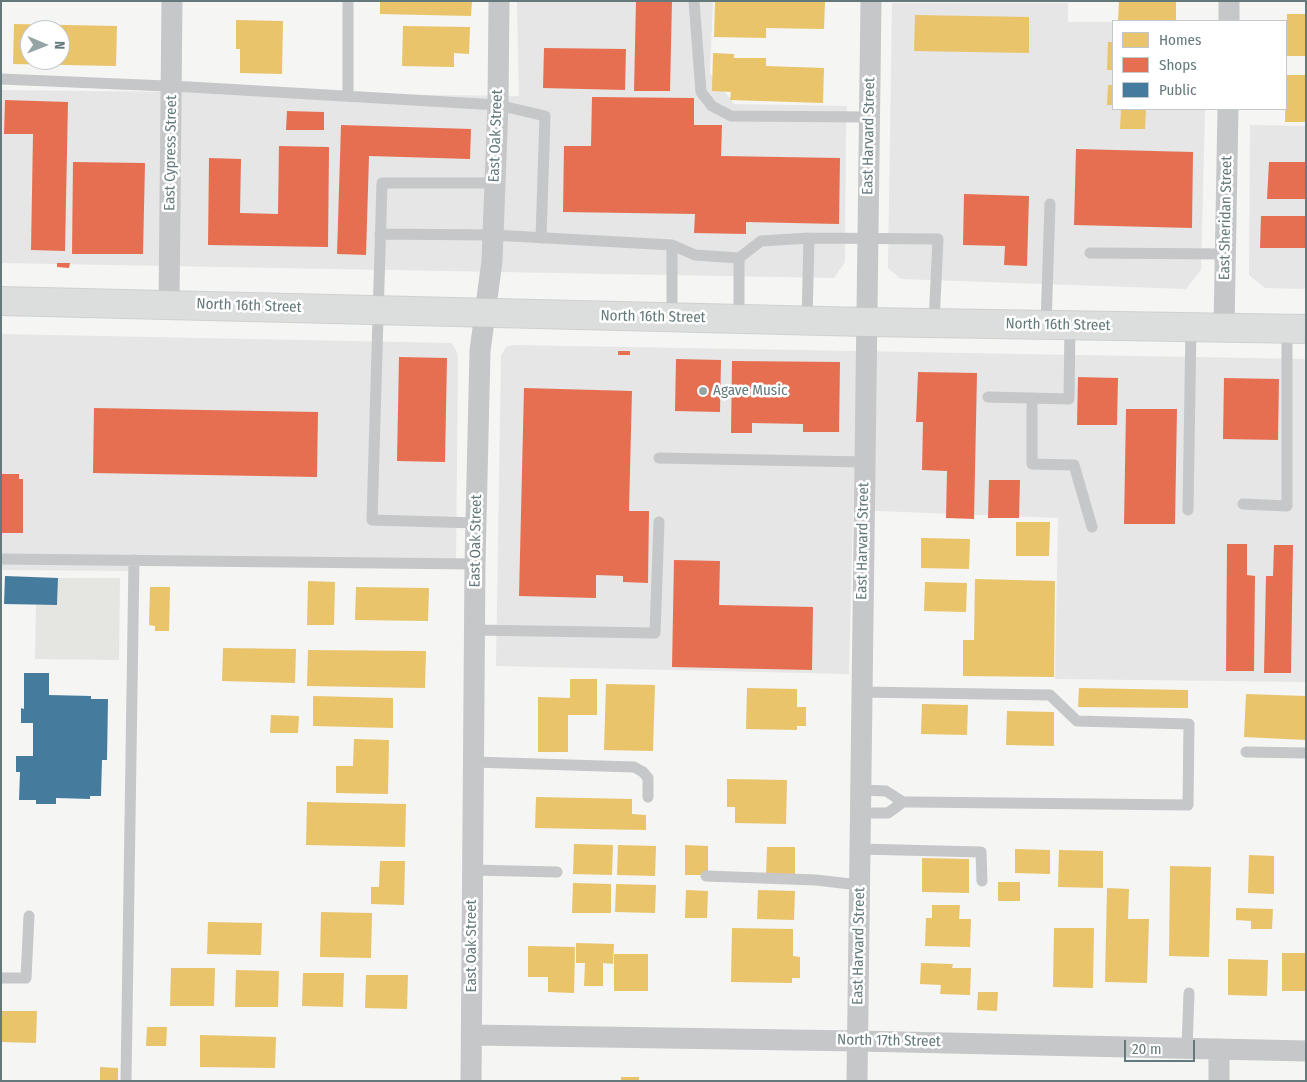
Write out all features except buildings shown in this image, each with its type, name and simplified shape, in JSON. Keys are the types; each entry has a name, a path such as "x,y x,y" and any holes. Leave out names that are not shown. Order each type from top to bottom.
{"main road":[{"name":"North 16th Street","path":"1,301 807,321 1297,329"}],"street":[{"name":"East Cypress Street","path":"169,304 172,1"},
{"name":"East Oak Street","path":"471,1081 474,630 480,351 491,272 498,105 499,1"},
{"name":"East Harvard Street","path":"857,1081 871,1"},
{"path":"1229,1 1229,20"},
{"name":"East Sheridan Street","path":"1224,327 1228,110"},
{"name":"North 17th Street","path":"472,1034 1306,1051"},
{"path":"1219,1049 1219,1081"}],"lane":[{"path":"348,1 348,96"},
{"path":"694,1 701,92 712,106 731,116 869,117"},
{"path":"1,79 171,86 498,105 545,116 541,238"},
{"path":"476,523 372,520 382,183 495,184"},
{"path":"988,397 1069,399 1058,325 1050,204"},
{"path":"380,234 493,235 672,245 695,255 739,258 761,241 809,238 938,239 934,323"},
{"path":"807,321 809,238"},
{"path":"672,245 672,318"},
{"path":"1090,254 1225,254"},
{"path":"739,258 739,319"},
{"path":"1188,510 1192,327"},
{"path":"1243,504 1287,506 1297,329"},
{"path":"1032,398 1032,464 1074,465 1092,527"},
{"path":"659,458 864,462"},
{"path":"474,630 655,633 659,522"},
{"path":"1,559 475,564"},
{"path":"126,1081 134,560"},
{"path":"860,790 886,792 903,802 1188,805 1189,724 1077,721 1050,695 861,692"},
{"path":"1246,752 1306,753"},
{"path":"474,762 634,767 643,772 648,778 648,797"},
{"path":"860,813 888,812 903,802"},
{"path":"860,849 982,852 982,881"},
{"path":"473,870 557,872"},
{"path":"706,876 816,880 860,885"},
{"path":"1,978 26,978 29,916"},
{"path":"1187,1048 1188,993"}],"shaded area":[{"path":"517,1 713,1 710,73 734,104 847,106 845,262 834,278 1,263 1,90 519,96"},
{"path":"892,3 1068,3 1068,22 1112,22 1112,110 1205,110 1201,270 1186,289 901,279 888,268"},
{"path":"1250,125 1306,126 1306,289 1265,288 1249,275"},
{"path":"1,334 451,343 458,357 456,562 127,555 130,571 1,570"},
{"path":"514,345 1306,359 1306,682 1055,679 1058,518 853,510 849,674 496,666 501,356 506,347"},
{"path":"58,578 120,578 119,660 35,659 36,605 57,605"}],"place":[{"name":"Agave Music","path":"703,391"}]}
